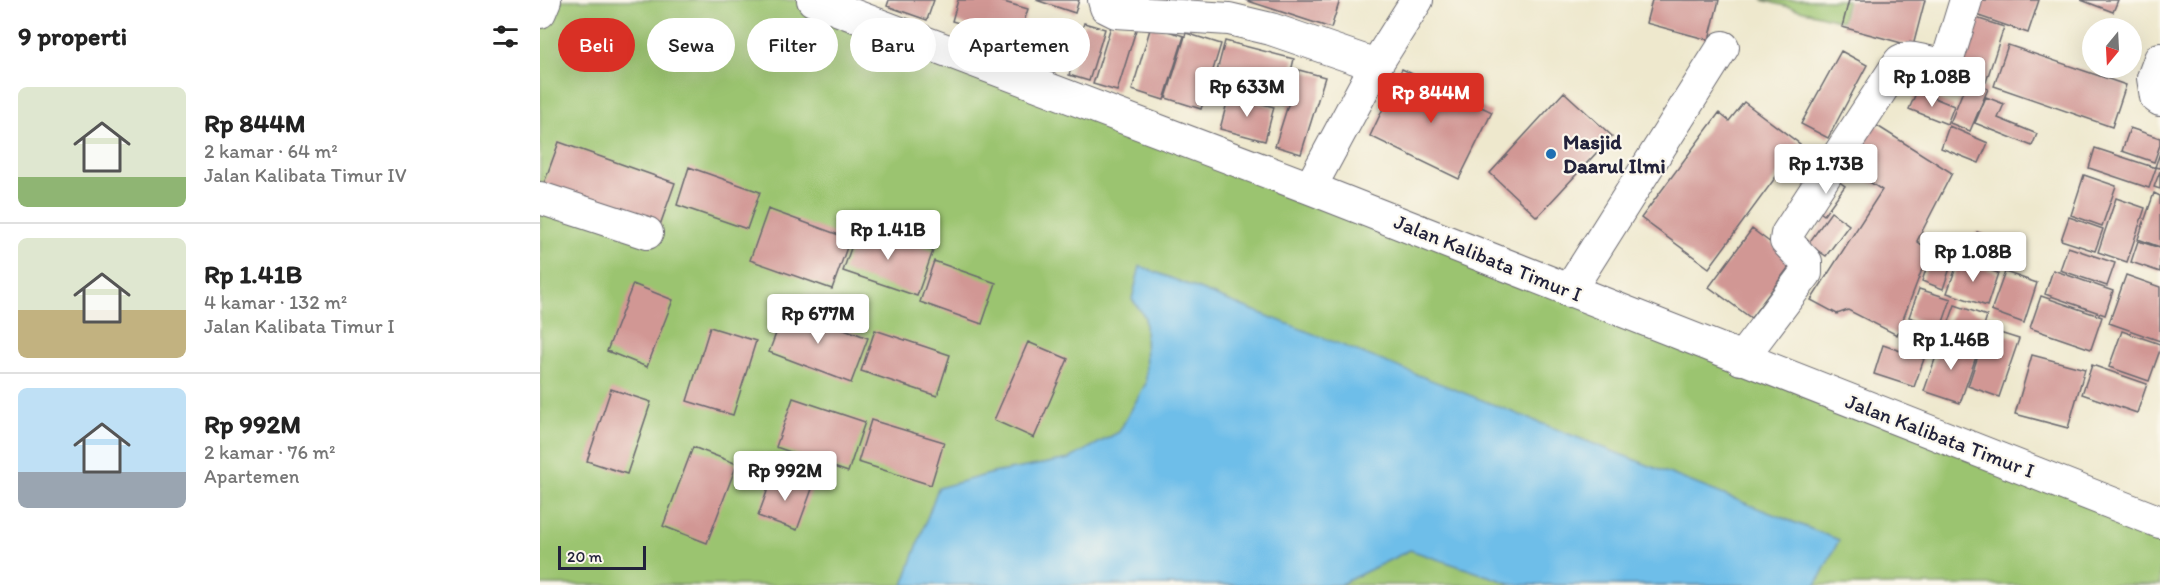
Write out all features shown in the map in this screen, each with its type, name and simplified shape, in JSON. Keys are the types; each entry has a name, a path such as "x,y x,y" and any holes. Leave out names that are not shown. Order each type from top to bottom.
{"street":[{"path":"540,12 544,0"},
{"name":"Jalan Kalibata Timur I","path":"813,0 1310,188 1742,358 2157,513"},
{"path":"1104,0 1106,7 1116,12 1229,19 1271,29 1376,65"},
{"path":"1310,188 1376,65 1416,0"},
{"path":"1742,358 1806,273 1806,262 1786,241 1787,234 1900,61 1909,58 1940,65 1947,62 1966,0"},
{"path":"1569,291 1723,47"},
{"path":"2160,59 2153,78 2156,96 2160,100"},
{"path":"540,198 647,233"}],"green space":[{"path":"545,0 812,0 859,18 850,18 850,72 936,72 936,48 948,52 948,72 999,72 2160,520 2160,585 540,585 540,13"},
{"path":"1762,0 1847,0 1842,21"}],"water":[{"path":"1140,266 1839,540 1816,585 1515,585 1410,550 1339,585 903,585 938,488 993,473 1069,459 1119,432 1146,383 1145,317 1132,299"}],"building":[{"path":"889,0 934,0 928,18 921,18 887,6"},
{"path":"958,0 997,0 1028,9 1025,18 953,18"},
{"path":"1036,0 1079,0 1075,13"},
{"path":"1245,0 1340,0 1331,28"},
{"path":"1652,0 1719,0 1709,40 1646,23"},
{"path":"1849,0 1925,0 1913,46 1842,27"},
{"path":"1978,0 2039,0 2028,33 1973,14"},
{"path":"2081,0 2118,0 2113,12"},
{"path":"1973,17 2004,27 1986,82 1954,71"},
{"path":"1112,23 1136,30 1117,91 1093,84"},
{"path":"1090,25 1105,29 1089,81 1069,75 1070,72 1090,72"},
{"path":"1151,26 1184,36 1164,100 1132,90"},
{"path":"1186,33 1221,44 1201,109 1166,98"},
{"path":"1225,41 1294,59 1283,104 1213,86"},
{"path":"2008,45 2082,70 2082,78 2105,78 2126,85 2112,127 1994,86"},
{"path":"1841,51 1867,65 1828,138 1801,124"},
{"path":"1402,69 1492,112 1459,179 1370,136"},
{"path":"1299,70 1325,77 1301,154 1275,146"},
{"path":"1967,81 1988,89 1970,131 1950,123"},
{"path":"1917,91 1954,106 1947,124 1909,109"},
{"name":"Masjid Daarul Ilmi","path":"1564,92 1612,136 1537,217 1490,173"},
{"path":"1229,95 1274,107 1265,141 1220,129"},
{"path":"1986,97 2004,104 1998,118 2037,134 2032,146 1975,123"},
{"path":"1744,102 1800,144 1709,268 1641,218 1719,113 1729,121"},
{"path":"1863,117 1952,173 1917,241 1929,251 1897,335 1848,310 1837,314 1811,300 1882,190 1836,160"},
{"path":"1949,126 1988,143 1979,163 1941,148"},
{"path":"2130,128 2160,138 2154,162 2122,151"},
{"path":"559,142 675,183 659,228 543,186"},
{"path":"2095,148 2156,168 2149,188 2089,168"},
{"path":"2160,153 2160,168 2155,167"},
{"path":"689,167 760,192 747,229 677,205"},
{"path":"2160,171 2160,189 2154,187"},
{"path":"1829,175 1845,186 1824,215 1808,203"},
{"path":"2084,175 2116,186 2102,226 2071,215"},
{"path":"2154,193 2160,196 2160,247 2138,239"},
{"path":"2116,198 2145,208 2127,262 2098,252"},
{"path":"768,209 850,239 832,289 750,260"},
{"path":"1831,212 1849,225 1826,256 1808,244"},
{"path":"2069,217 2103,229 2095,251 2061,240"},
{"path":"859,225 933,251 917,296 843,271"},
{"path":"1752,229 1794,260 1751,318 1709,287"},
{"path":"1977,232 2009,243 2000,270 1968,259"},
{"path":"2138,241 2160,248 2160,272 2131,262"},
{"path":"1934,246 1955,253 1943,289 1922,281"},
{"path":"2068,247 2115,263 2107,286 2060,270"},
{"path":"1959,259 1998,273 1987,306 1947,293"},
{"path":"934,261 996,283 982,324 920,302"},
{"path":"2053,270 2113,291 2105,315 2045,294"},
{"path":"2005,272 2037,283 2024,323 1991,311"},
{"path":"2126,275 2160,287 2160,341 2109,323"},
{"path":"633,284 673,300 647,367 607,351"},
{"path":"1919,289 1951,299 1941,328 1909,317"},
{"path":"2041,296 2102,317 2091,349 2030,328"},
{"path":"1955,305 1987,316 1978,344 1945,333"},
{"path":"786,307 868,338 851,383 769,352"},
{"path":"710,327 756,341 733,415 687,401"},
{"path":"1987,329 2019,339 1999,397 1968,386"},
{"path":"875,330 950,355 937,396 861,371"},
{"path":"2122,331 2160,344 2149,381 2109,367"},
{"path":"1942,339 1978,351 1960,403 1924,391"},
{"path":"1028,342 1068,359 1034,438 994,420"},
{"path":"1883,345 1924,359 1914,387 1874,374"},
{"path":"2032,355 2085,369 2068,428 2015,414"},
{"path":"2092,365 2147,384 2137,413 2082,394"},
{"path":"611,389 651,402 627,474 587,461"},
{"path":"793,398 865,422 848,472 776,447"},
{"path":"871,420 944,442 931,485 858,462"},
{"path":"693,447 737,464 707,543 663,526"},
{"path":"773,475 812,489 797,530 758,516"}],"place":[{"name":"Masjid Daarul Ilmi","path":"1551,154"}]}
